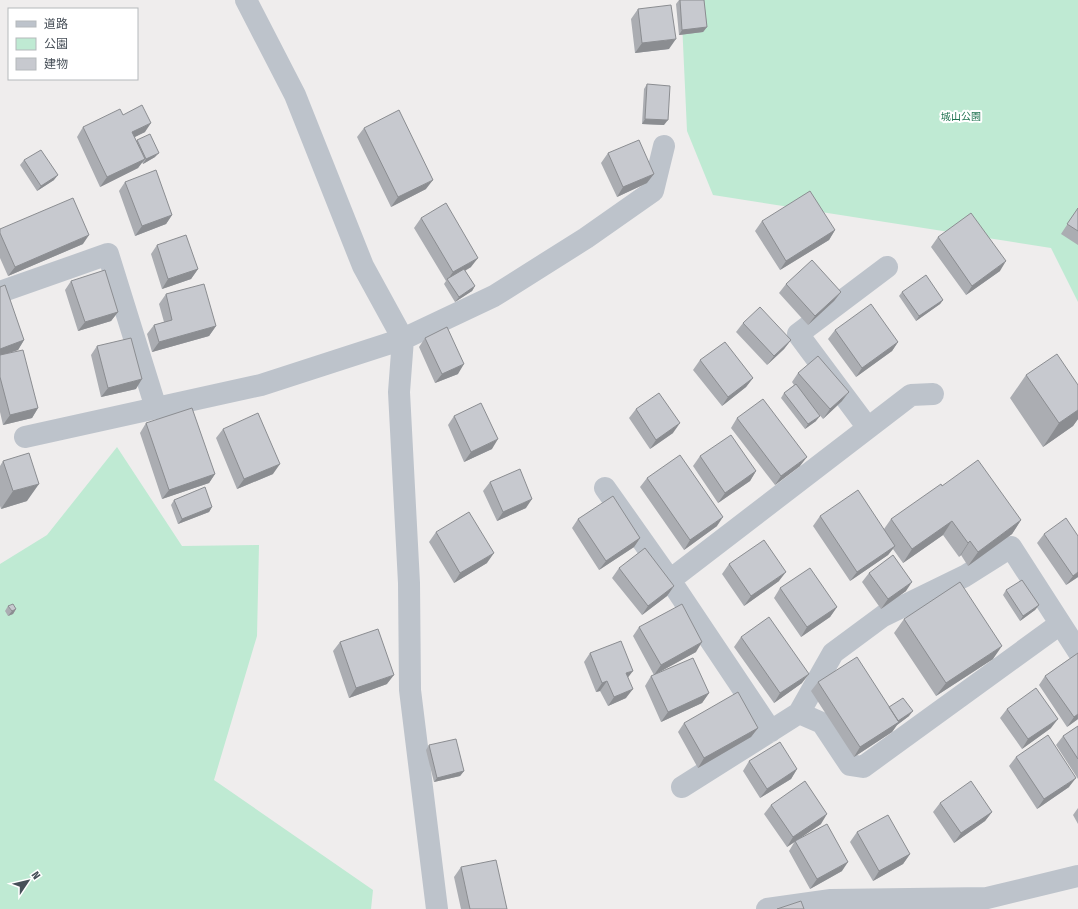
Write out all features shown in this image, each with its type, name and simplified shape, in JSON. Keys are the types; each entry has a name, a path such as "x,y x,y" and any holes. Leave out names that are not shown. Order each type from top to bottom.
{"street":[{"path":"246,0 295,95 363,266 403,339 399,392 409,583 410,690 437,909"},
{"path":"26,437 260,385 403,339 494,296 586,238 653,191 664,146"},
{"path":"0,292 108,254 156,408"},
{"path":"868,428 798,334 887,267"},
{"path":"670,580 911,395 933,394"},
{"path":"605,488 670,580 771,731"},
{"path":"682,787 799,713 834,653 883,616 965,576 1011,548 1078,651"},
{"path":"799,713 822,723 850,765 863,767 1060,624"},
{"path":"767,909 831,900 987,898 1078,876"}],"green space":[{"name":"城山公園","path":"681,0 1078,0 1078,302 1051,248 713,195 687,131"},
{"path":"117,447 182,546 259,545 257,636 214,780 373,890 371,909 0,909 0,564 47,535"}],"building":[{"path":"680,0 704,0 707,27 682,30"},
{"path":"671,5 676,39 642,43 638,9"},
{"path":"647,84 670,86 668,120 645,119"},
{"path":"142,105 151,123 132,132 145,159 107,177 83,127 120,109 123,115"},
{"path":"399,110 433,180 398,197 364,128"},
{"path":"150,134 159,153 146,159 137,140"},
{"path":"639,140 654,174 623,187 608,153"},
{"path":"41,150 58,175 41,186 24,160"},
{"path":"156,170 172,215 142,226 125,182"},
{"path":"810,191 835,230 786,261 762,221"},
{"path":"73,198 89,235 15,267 0,233 0,229"},
{"path":"446,203 478,258 453,272 421,218"},
{"path":"1078,208 1078,231 1067,224"},
{"path":"971,213 1006,261 972,286 938,237"},
{"path":"186,235 198,269 168,279 157,245"},
{"path":"812,260 841,292 815,316 786,284"},
{"path":"464,269 475,286 459,297 447,279"},
{"path":"105,270 118,312 85,322 71,281"},
{"path":"926,275 943,300 919,316 902,292"},
{"path":"204,284 216,326 159,342 154,325 172,320 166,294"},
{"path":"5,285 24,340 0,349 0,287"},
{"path":"871,304 898,342 862,368 835,330"},
{"path":"760,307 791,340 774,356 743,323"},
{"path":"447,327 464,364 442,374 425,338"},
{"path":"131,338 142,379 108,388 97,346"},
{"path":"725,342 753,378 728,397 700,360"},
{"path":"23,350 38,408 10,415 0,377 0,355"},
{"path":"1057,354 1078,385 1078,410 1059,423 1026,375"},
{"path":"818,356 849,392 830,409 798,373"},
{"path":"796,384 820,416 808,424 784,393"},
{"path":"659,393 680,423 656,440 636,409"},
{"path":"763,399 807,457 781,476 737,418"},
{"path":"481,403 498,439 471,452 454,416"},
{"path":"192,408 215,474 169,490 146,423"},
{"path":"258,413 280,464 244,479 223,429"},
{"path":"731,435 756,471 725,493 700,456"},
{"path":"29,453 39,484 13,491 3,461"},
{"path":"680,455 723,517 690,540 647,478"},
{"path":"978,460 1021,520 978,552 970,541 968,543 952,521 912,549 891,519 941,484 942,486"},
{"path":"520,469 532,499 503,512 490,482"},
{"path":"205,487 212,507 182,519 174,500"},
{"path":"858,490 895,546 857,572 820,516"},
{"path":"613,496 640,538 606,561 578,519"},
{"path":"469,512 494,553 460,573 436,532"},
{"path":"1066,518 1078,536 1078,572 1073,576 1044,534"},
{"path":"764,540 786,572 751,596 729,564"},
{"path":"645,548 674,586 648,606 619,568"},
{"path":"893,555 912,582 888,599 869,573"},
{"path":"810,568 837,607 807,627 780,588"},
{"path":"1022,580 1039,605 1023,616 1006,590"},
{"path":"960,582 1002,646 946,683 904,619"},
{"path":"13,604 16,609 12,611 8,606"},
{"path":"682,604 702,642 661,665 639,627"},
{"path":"769,617 809,674 780,693 741,637"},
{"path":"378,629 394,675 356,688 340,642"},
{"path":"621,641 633,671 626,673 633,689 614,697 607,681 602,683 590,653"},
{"path":"1078,653 1078,714 1074,717 1045,676"},
{"path":"857,657 899,722 860,747 818,682"},
{"path":"693,658 709,693 668,712 651,676"},
{"path":"1036,688 1058,719 1028,739 1007,709"},
{"path":"738,692 758,728 704,758 684,723"},
{"path":"903,698 913,711 898,721 889,707"},
{"path":"1078,726 1078,759 1063,736"},
{"path":"1048,735 1076,778 1044,799 1016,757"},
{"path":"456,739 464,771 437,778 429,745"},
{"path":"780,742 797,769 767,789 749,761"},
{"path":"805,781 827,814 793,837 771,805"},
{"path":"971,781 992,812 961,833 940,803"},
{"path":"888,815 910,854 879,871 857,832"},
{"path":"827,824 848,862 817,879 795,841"},
{"path":"496,860 507,909 470,909 461,867"},
{"path":"801,901 804,909 777,909"}]}
